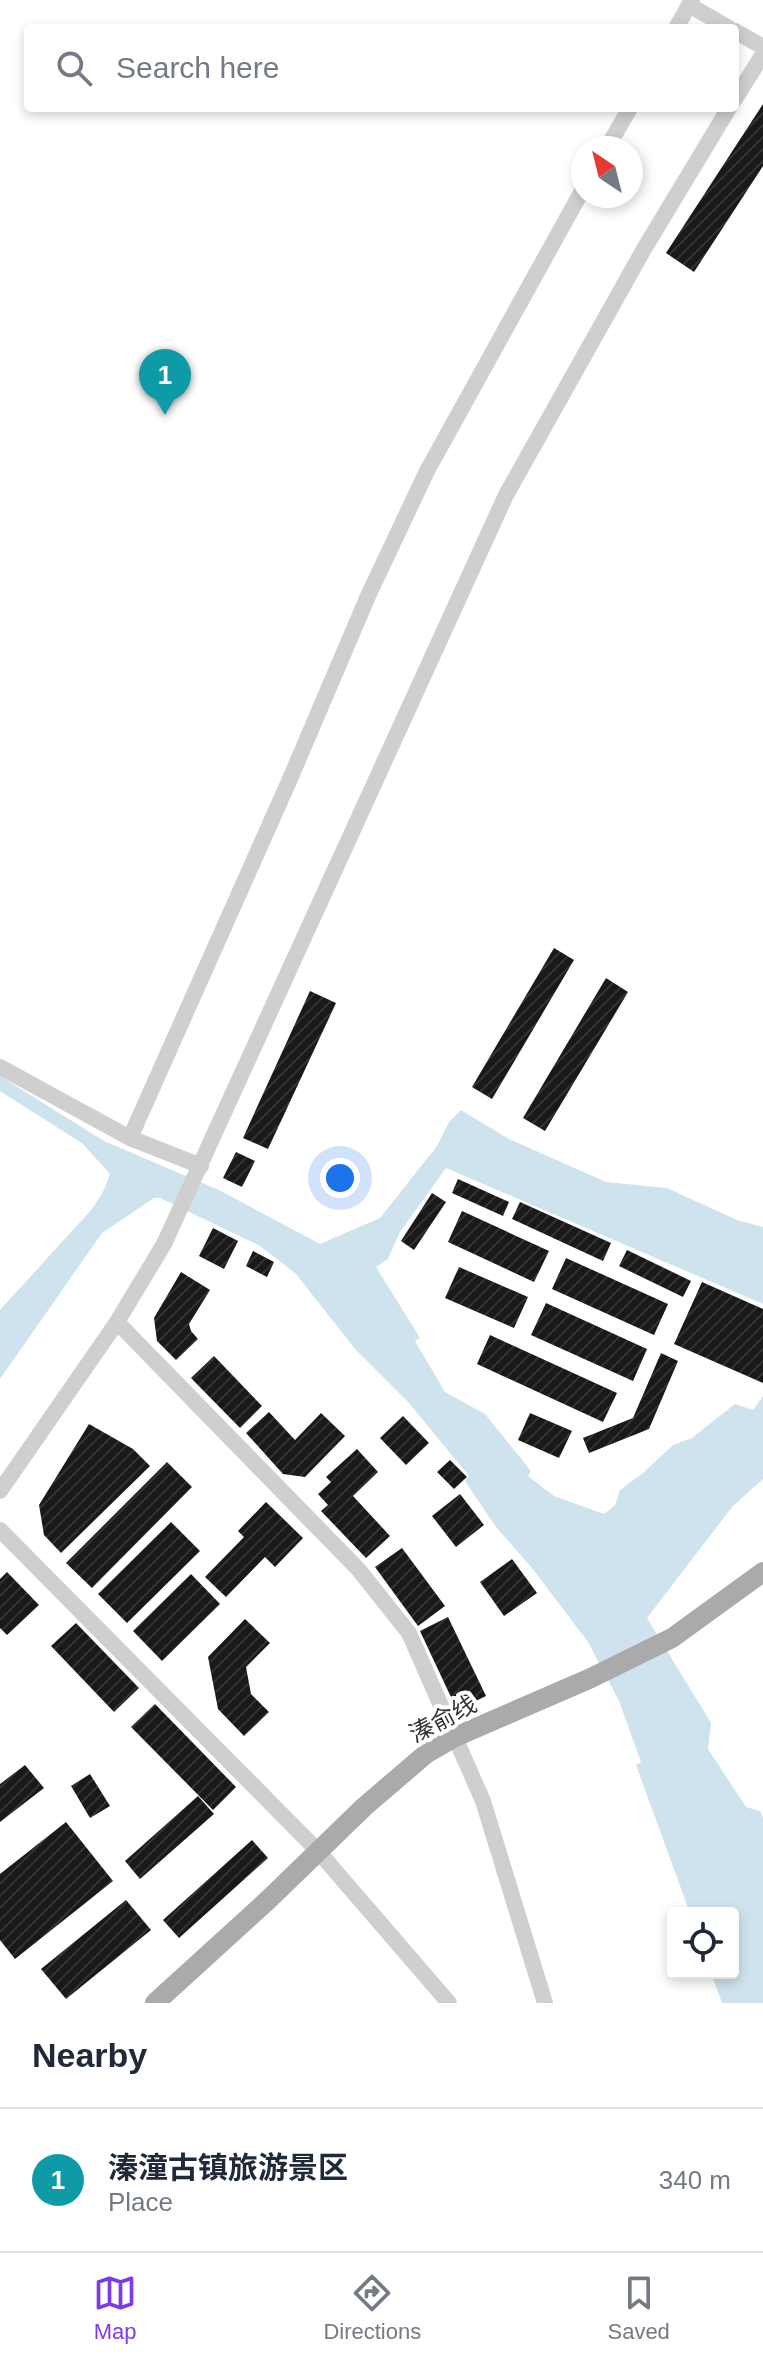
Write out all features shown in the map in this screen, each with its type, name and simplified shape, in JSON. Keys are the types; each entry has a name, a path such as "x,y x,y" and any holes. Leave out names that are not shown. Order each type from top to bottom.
{"main road":[{"name":"溱俞线","path":"155,2003 427,1753 455,1737 591,1678 672,1638 763,1572"}],"street":[{"path":"678,24 690,3 723,24"},
{"path":"739,33 763,47"},
{"path":"739,93 763,54"},
{"path":"614,136 628,112"},
{"path":"0,1491 117,1322 164,1244 506,495 644,249 727,112"},
{"path":"130,1138 368,596 427,471 572,208"},
{"path":"0,1067 130,1138 201,1166"},
{"path":"117,1322 359,1570 409,1633 483,1801 545,2003"},
{"path":"0,1530 318,1851 449,2003"}],"water":[{"path":"0,1076 104,1141 221,1191 320,1244 380,1218 461,1110 509,1139 606,1182 667,1188 737,1220 763,1227 763,1304 446,1168 400,1232 388,1259 376,1267 420,1338 415,1341 445,1392 485,1414 531,1471 528,1476 554,1496 604,1514 615,1505 620,1490 673,1445 692,1438 735,1404 753,1410 763,1396 763,1479 732,1507 647,1618 711,1723 708,1749 746,1807 760,1811 763,1817 763,2003 722,2003 713,1979 739,1979 739,1907 688,1907 636,1765 641,1762 619,1701 588,1642 532,1568 496,1527 465,1481 469,1476 409,1403 355,1349 296,1274 260,1246 160,1198 154,1198 102,1233 0,1379 0,1310 92,1209 110,1174 83,1144 0,1091"}],"building":[{"path":"763,104 763,166 694,272 666,253"},
{"path":"554,948 574,960 492,1099 472,1087"},
{"path":"606,978 628,992 545,1131 523,1118"},
{"path":"310,991 336,1003 268,1149 243,1138"},
{"path":"236,1152 255,1161 242,1187 223,1178"},
{"path":"458,1179 509,1202 503,1216 452,1193"},
{"path":"432,1193 446,1202 414,1250 401,1241"},
{"path":"520,1202 611,1243 603,1261 512,1219"},
{"path":"462,1211 549,1251 534,1282 448,1242"},
{"path":"213,1228 238,1241 224,1269 199,1256"},
{"path":"627,1250 691,1281 683,1297 619,1266"},
{"path":"253,1251 274,1262 267,1277 246,1266"},
{"path":"566,1258 668,1304 654,1335 552,1289"},
{"path":"459,1267 528,1297 514,1328 445,1298"},
{"path":"181,1272 210,1290 189,1324 198,1339 176,1360 157,1341 154,1318"},
{"path":"702,1282 763,1309 763,1383 674,1344"},
{"path":"546,1303 647,1349 633,1381 531,1335"},
{"path":"490,1335 617,1393 603,1422 477,1364"},
{"path":"661,1353 678,1361 649,1429 589,1453 583,1438 633,1418"},
{"path":"214,1356 262,1406 240,1428 191,1378"},
{"path":"269,1412 295,1440 321,1413 345,1436 305,1477 283,1474 246,1433"},
{"path":"530,1413 572,1431 559,1458 518,1440"},
{"path":"403,1416 429,1443 406,1465 380,1438"},
{"path":"89,1424 133,1449 150,1466 61,1553 44,1535 39,1505"},
{"path":"357,1449 378,1472 353,1496 390,1536 366,1558 321,1511 328,1505 318,1494 331,1482 326,1477"},
{"path":"450,1460 467,1477 454,1489 437,1472"},
{"path":"167,1462 192,1487 92,1588 66,1563"},
{"path":"460,1494 484,1525 456,1547 432,1516"},
{"path":"266,1502 303,1538 275,1567 265,1557 226,1597 205,1577 244,1537 238,1531"},
{"path":"171,1522 200,1551 127,1623 98,1594"},
{"path":"402,1548 445,1606 418,1626 375,1567"},
{"path":"512,1559 537,1593 504,1616 480,1582"},
{"path":"7,1572 39,1605 7,1635 0,1628 0,1579"},
{"path":"191,1574 220,1604 162,1661 133,1631"},
{"path":"448,1617 486,1696 457,1710 420,1631"},
{"path":"245,1619 270,1643 246,1667 251,1694 269,1712 244,1736 218,1709 208,1657"},
{"path":"76,1623 139,1688 114,1712 51,1646"},
{"path":"155,1704 236,1787 213,1810 131,1727"},
{"path":"25,1765 44,1788 0,1822 0,1784"},
{"path":"90,1774 110,1806 90,1818 71,1786"},
{"path":"198,1796 214,1814 140,1879 125,1861"},
{"path":"66,1822 113,1881 15,1959 0,1940 0,1874"},
{"path":"252,1840 268,1858 179,1938 163,1920"},
{"path":"126,1900 151,1930 66,1999 41,1969"}],"place":[{"name":"溱潼古镇旅游景区","path":"165,415"}]}
